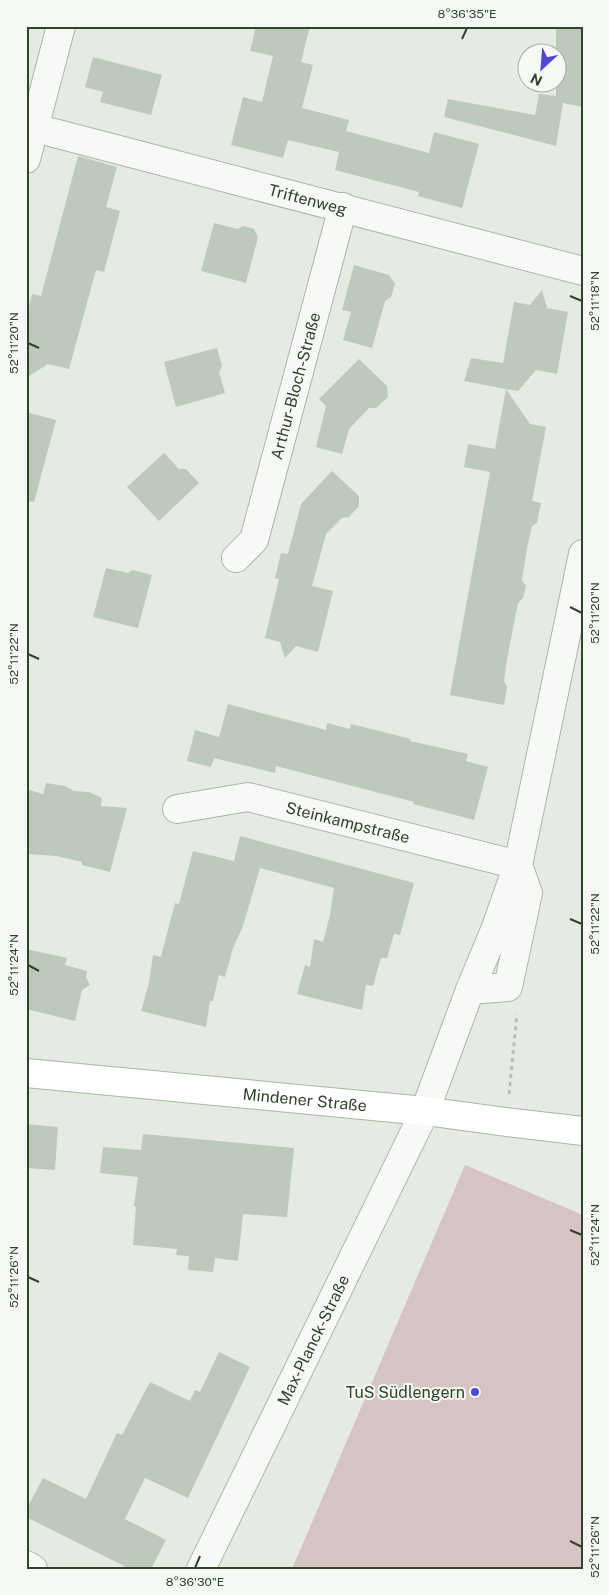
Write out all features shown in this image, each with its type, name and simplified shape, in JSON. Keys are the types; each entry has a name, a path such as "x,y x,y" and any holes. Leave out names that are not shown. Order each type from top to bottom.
{"main road":[{"name":"Mindener Straße","path":"26,1073 425,1111 583,1131"}],"street":[{"path":"26,159 61,26"},
{"name":"Triftenweg","path":"34,128 583,271"},
{"name":"Arthur-Bloch-Straße","path":"236,558 254,540 343,207"},
{"path":"425,1111 518,865 583,554"},
{"name":"Steinkampstraße","path":"177,808 248,797 518,865"},
{"path":"470,990 508,987 528,893 518,865"},
{"name":"Max-Planck-Straße","path":"201,1569 425,1111"},
{"path":"26,1565 33,1569"}],"path":[{"path":"506,1122 518,1004 508,987"}],"shaded area":[{"name":"TuS Südlengern","path":"465,1165 583,1215 583,1569 292,1569"}],"building":[{"path":"256,26 310,26 301,62 313,65 302,108 349,120 346,131 429,153 434,132 479,144 462,208 418,196 419,192 335,170 339,152 288,140 283,158 231,145 243,97 262,102 273,56 250,51"},
{"path":"556,26 583,26 583,107 563,103 556,146 444,117 448,99 535,115 539,94 556,96 556,92 566,92 566,42 556,42"},
{"path":"93,57 162,75 151,115 100,102 103,92 85,87"},
{"path":"78,156 117,167 106,207 120,211 104,272 96,270 69,369 48,364 26,378 26,316 32,294 41,296"},
{"path":"214,223 238,229 243,226 254,229 258,237 246,283 201,271"},
{"path":"354,265 389,275 395,284 391,297 385,301 372,348 343,340 351,312 342,310"},
{"path":"542,290 547,308 568,312 557,374 536,370 518,391 464,381 471,358 503,363 514,302 530,305"},
{"path":"217,348 222,366 219,372 225,393 176,407 164,362"},
{"path":"359,359 387,386 388,397 376,408 369,408 349,429 342,454 316,447 326,406 319,399"},
{"path":"506,389 530,424 546,427 532,501 541,503 537,523 532,526 527,548 522,580 526,586 523,598 518,603 507,659 504,681 507,687 504,705 450,695 490,472 464,467 468,444 495,449"},
{"path":"26,412 56,420 34,502 26,501"},
{"path":"164,453 179,469 186,469 199,483 159,521 127,487"},
{"path":"332,471 359,496 359,506 349,517 342,518 326,534 312,586 333,591 318,652 296,646 285,658 280,642 265,638 279,579 275,578 281,553 288,554 301,504"},
{"path":"106,568 128,573 133,570 152,575 138,628 93,617"},
{"path":"228,704 326,730 327,723 350,729 351,724 411,739 410,741 468,754 466,761 488,767 474,820 413,804 414,802 276,766 275,773 214,758 211,767 187,761 195,730 219,737"},
{"path":"46,783 65,786 74,791 89,792 102,798 101,806 127,808 110,872 57,856 26,854 26,789 43,794"},
{"path":"240,836 414,883 400,935 394,934 387,958 381,958 373,986 366,985 362,1010 297,994 305,965 310,967 314,939 323,942 334,888 260,868 243,926 233,948 225,977 219,975 213,1001 210,1001 206,1027 141,1011 149,983 153,955 161,957 175,903 179,904 193,851 234,861"},
{"path":"26,949 67,958 65,965 87,971 86,977 90,985 82,990 75,1021 26,1009"},
{"path":"26,1124 58,1127 55,1170 26,1168"},
{"path":"143,1134 294,1148 287,1217 243,1214 238,1261 215,1258 213,1272 188,1270 189,1256 176,1255 177,1249 133,1245 136,1207 134,1206 138,1177 100,1173 103,1147 141,1150"},
{"path":"219,1352 250,1367 188,1498 145,1478 125,1519 166,1540 151,1569 130,1569 26,1517 26,1510 43,1478 86,1499 117,1433 122,1435 150,1382 190,1401 195,1390 200,1392"}],"place":[{"name":"TuS Südlengern","path":"475,1392"}]}
